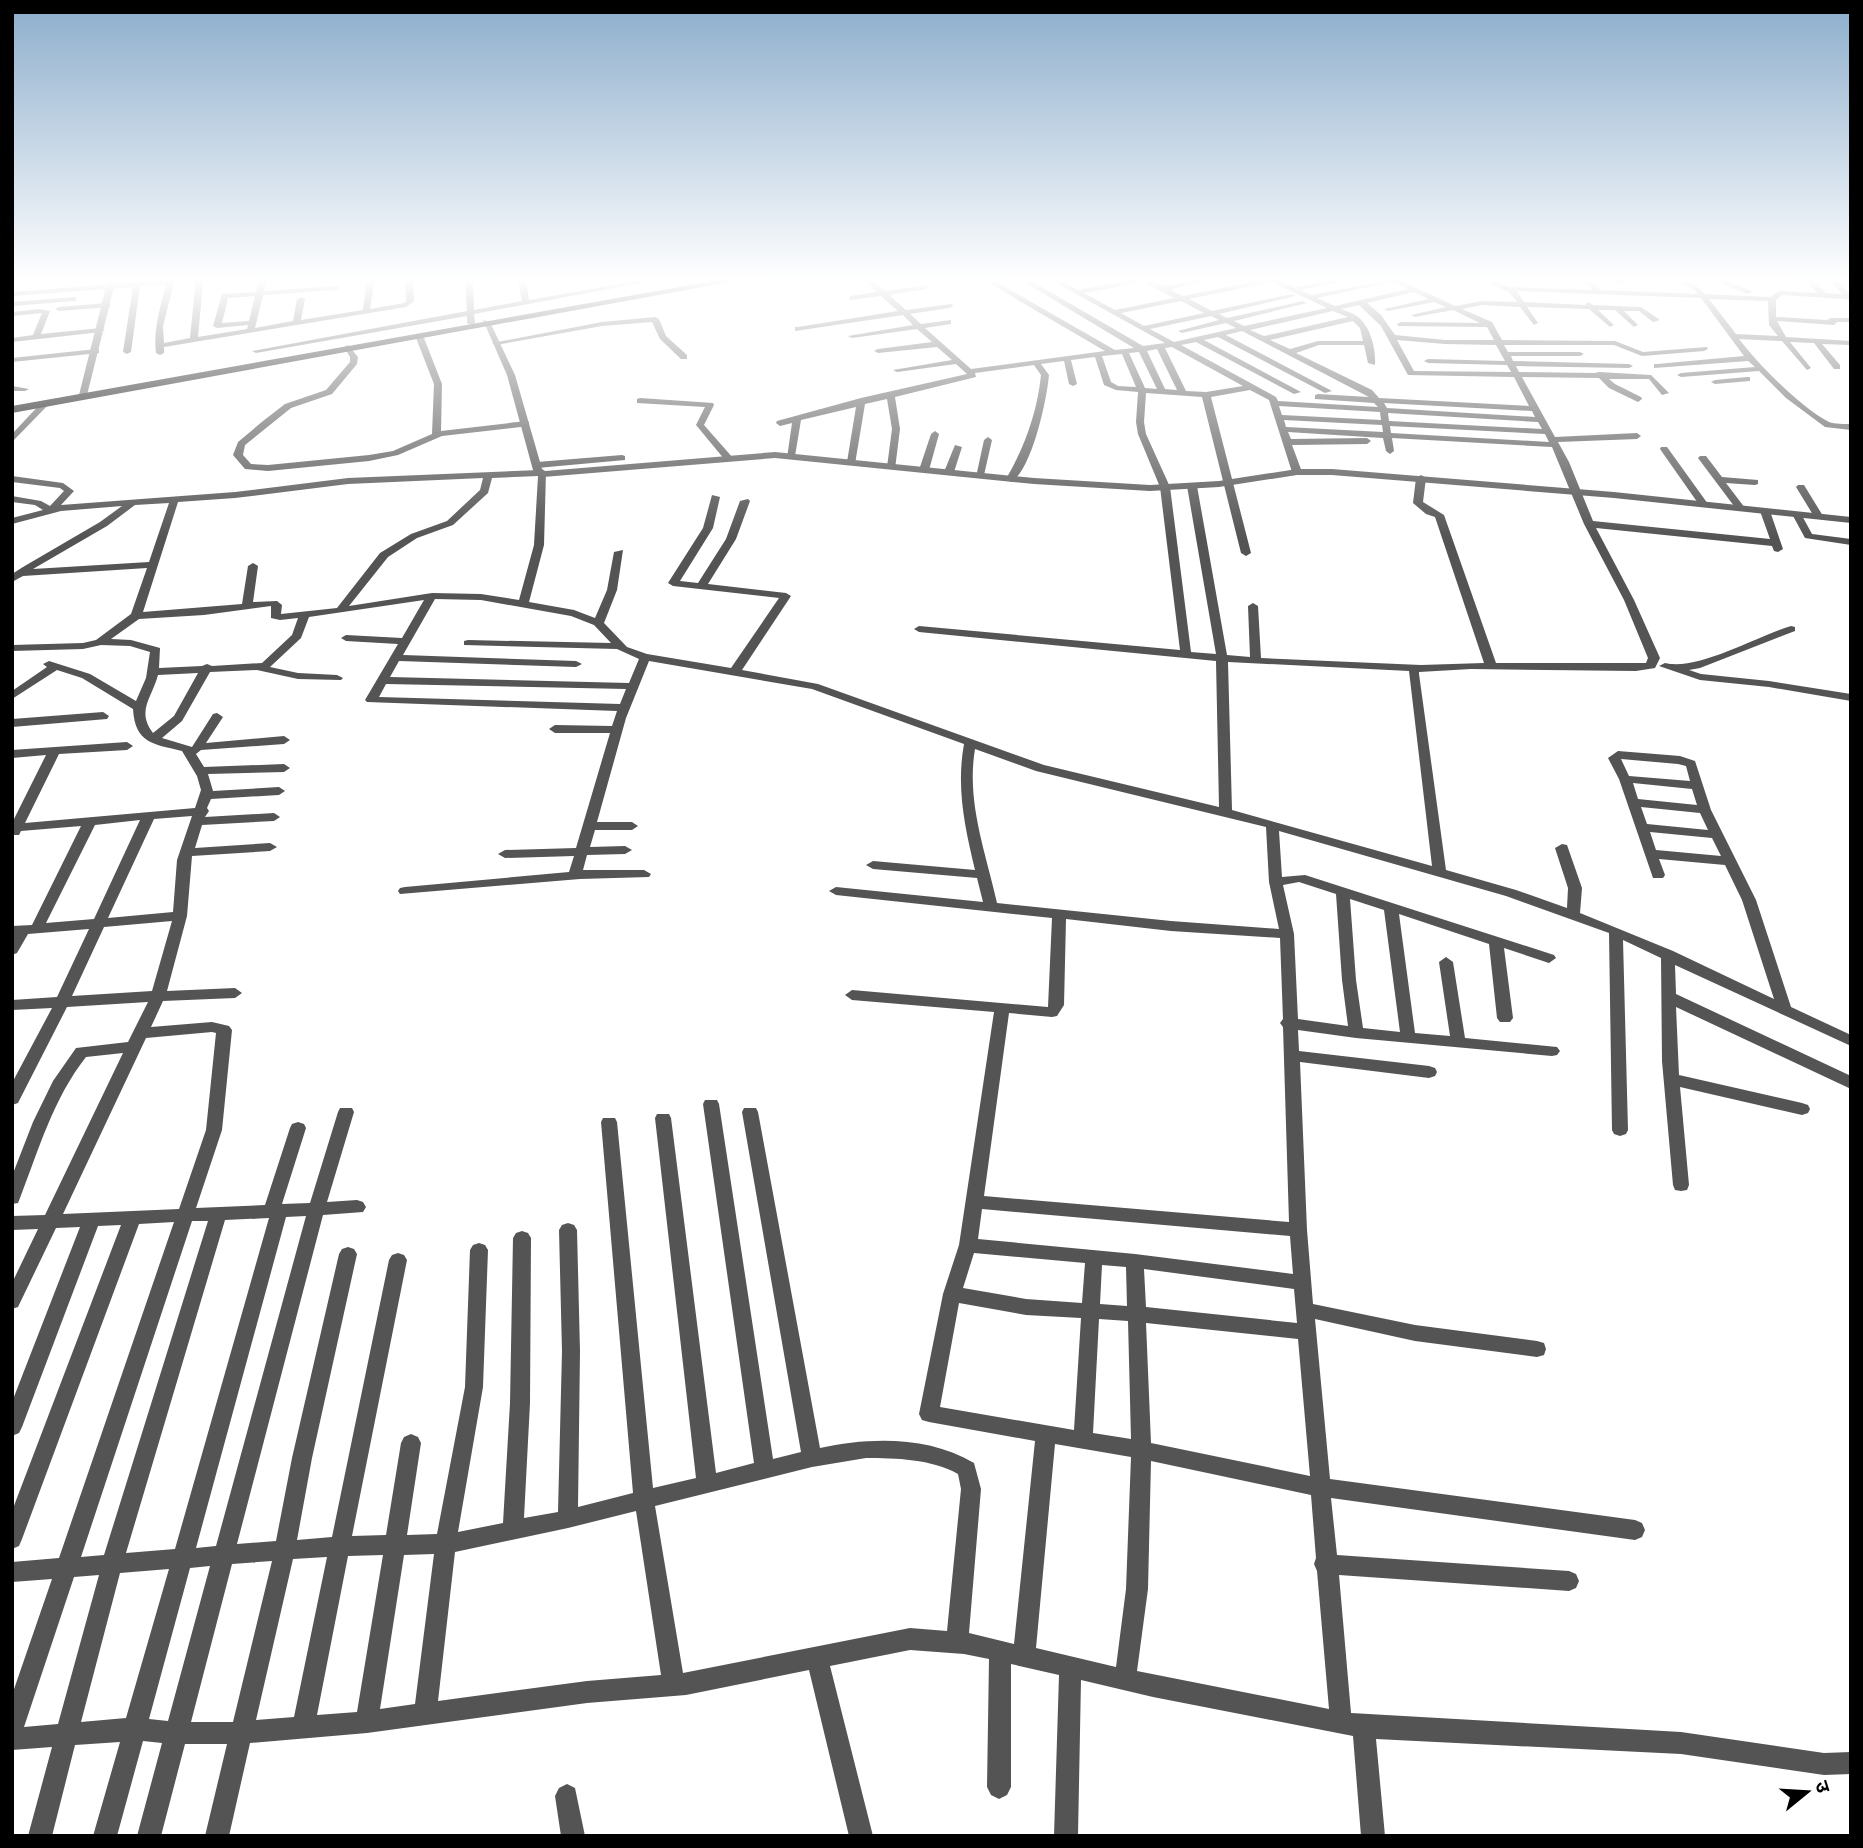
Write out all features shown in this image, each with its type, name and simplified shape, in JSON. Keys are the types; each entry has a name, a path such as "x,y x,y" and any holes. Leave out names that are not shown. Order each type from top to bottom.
{"highway":[{"path":"12,408 247,365"},
{"path":"12,408 260,365"}],"street":[{"path":"83,395 92,365"},
{"path":"351,365 329,392 288,406 242,444 239,455 248,467 276,468 381,456 436,436 526,424"},
{"path":"431,365 438,384 436,436"},
{"path":"506,365 540,471 539,545 523,604"},
{"path":"891,365 906,377 966,367 997,365"},
{"path":"1011,479 1026,454 1037,424 1045,375 1038,365"},
{"path":"1068,365 1073,384"},
{"path":"1102,365 1109,385 1142,391 1206,395 1251,387"},
{"path":"1131,365 1142,391 1140,428 1147,451 1165,487 1186,654"},
{"path":"1150,365 1163,393"},
{"path":"1169,365 1182,394"},
{"path":"1209,365 1277,403 1540,420"},
{"path":"1245,365 1297,392"},
{"path":"1227,375 1269,365"},
{"path":"1277,365 1328,391"},
{"path":"1317,365 1377,399 1384,411 1389,443"},
{"path":"1406,365 1411,373 1651,377 1665,393"},
{"path":"1512,365 1552,439 1589,524 1648,641 1654,658 1651,666"},
{"path":"1590,365 1612,386 1638,399"},
{"path":"1599,365 1629,366"},
{"path":"1657,366 1666,365"},
{"path":"1757,365 1828,425 1851,427"},
{"path":"780,423 917,386 972,376 966,367"},
{"path":"1681,374 1760,369"},
{"path":"1716,382 1769,377"},
{"path":"12,388 25,389"},
{"path":"1268,396 1297,392 1364,390 1531,405"},
{"path":"891,395 896,429 892,467"},
{"path":"1206,395 1246,553"},
{"path":"1313,396 1531,405"},
{"path":"640,401 710,405 700,425 728,458"},
{"path":"852,462 861,401"},
{"path":"1277,403 1297,472"},
{"path":"12,439 45,404"},
{"path":"1280,417 1386,422 1552,439"},
{"path":"790,456 797,419"},
{"path":"1283,429 1389,443"},
{"path":"924,470 935,434"},
{"path":"1289,444 1637,436"},
{"path":"979,475 988,440"},
{"path":"949,472 958,447"},
{"path":"1664,449 1703,504"},
{"path":"12,521 51,510 234,495 359,480 488,476 728,458 790,456 1095,486 1192,486 1297,472 1421,478 1703,504 1850,522"},
{"path":"540,471 622,458"},
{"path":"1703,458 1740,508"},
{"path":"340,611 384,555 414,536 450,523 485,491 488,476"},
{"path":"1421,478 1418,503 1429,512 1440,515 1491,666"},
{"path":"12,479 68,489 51,510"},
{"path":"1720,480 1755,482"},
{"path":"1192,486 1222,657 1226,812"},
{"path":"1801,487 1818,516"},
{"path":"715,497 708,528 673,583 786,596 734,673"},
{"path":"136,616 175,498"},
{"path":"12,499 46,505 51,510"},
{"path":"701,586 731,539 745,500"},
{"path":"16,576 56,549 112,520 132,503"},
{"path":"1589,524 1777,547 1765,511"},
{"path":"1797,514 1808,536 1851,542"},
{"path":"598,624 612,590 619,552"},
{"path":"16,576 152,565"},
{"path":"247,607 253,566"},
{"path":"432,596 371,700 624,708"},
{"path":"100,642 136,616 275,603 275,617 304,616 432,596 481,597 574,613 598,624 617,646"},
{"path":"1253,606 1256,661"},
{"path":"304,616 297,636 263,671 337,678"},
{"path":"919,629 1256,661 1418,668 1696,666 1791,629"},
{"path":"346,638 404,641"},
{"path":"12,648 82,646 100,642 131,643 156,650 154,671 139,709 140,724 151,739 195,751 285,740"},
{"path":"468,643 617,646 645,657 814,686 970,744 1081,780 1226,812 1439,870 1573,915 1668,954 1851,1041"},
{"path":"579,875 576,872 616,730 631,686 645,657"},
{"path":"395,658 576,664"},
{"path":"12,696 52,666 86,676 139,709"},
{"path":"154,671 265,666"},
{"path":"1665,666 1700,677 1851,698"},
{"path":"151,739 166,733 178,719 207,667"},
{"path":"1418,668 1413,674 1439,870"},
{"path":"383,680 631,686"},
{"path":"12,723 103,716"},
{"path":"12,1303 158,996 180,916 184,860 206,795 206,782 195,751 217,717"},
{"path":"555,729 616,730"},
{"path":"970,744 966,785 991,908"},
{"path":"12,754 127,746"},
{"path":"14,830 54,752"},
{"path":"1658,875 1625,779 1614,758 1619,755 1688,761 1693,767 1695,785 1705,810 1749,900 1784,1007"},
{"path":"200,771 284,768"},
{"path":"1625,779 1695,785"},
{"path":"206,795 279,791"},
{"path":"1633,802 1705,810"},
{"path":"14,830 149,816 274,817"},
{"path":"12,1099 62,1002 149,816"},
{"path":"12,950 90,821"},
{"path":"589,826 632,825"},
{"path":"1272,825 1276,883 1287,934 1288,1023 1292,1056 1298,1230 1324,1563 1340,1723"},
{"path":"1642,827 1717,835"},
{"path":"188,852 270,847"},
{"path":"1562,848 1575,888 1573,915"},
{"path":"505,854 625,850"},
{"path":"1653,854 1730,861"},
{"path":"873,865 985,875"},
{"path":"405,891 579,875 644,874"},
{"path":"1276,883 1300,878 1549,958"},
{"path":"836,891 1059,915 1287,934"},
{"path":"1343,892 1349,980 1356,1033"},
{"path":"1391,909 1408,1037"},
{"path":"852,995 1046,1013 1056,1009 1059,915"},
{"path":"24,929 180,916"},
{"path":"1616,931 1620,1130"},
{"path":"1496,942 1505,1018"},
{"path":"1668,954 1672,1079 1681,1185"},
{"path":"1446,962 1458,1042"},
{"path":"14,1007 236,993"},
{"path":"1669,997 1851,1083"},
{"path":"1002,1010 968,1245 952,1294 929,1414 1141,1450 1318,1487 1635,1530"},
{"path":"1288,1023 1356,1033 1552,1051"},
{"path":"12,1198 58,1083 81,1052 212,1027 225,1033 214,1130 12,1729"},
{"path":"1292,1056 1429,1072"},
{"path":"1672,1079 1802,1109"},
{"path":"711,1104 765,1470"},
{"path":"149,1836 316,1209 346,1112"},
{"path":"750,1112 812,1458"},
{"path":"663,1118 707,1483"},
{"path":"609,1122 644,1499 674,1685"},
{"path":"104,1836 185,1558 299,1128"},
{"path":"974,1202 1298,1230"},
{"path":"12,1223 357,1207"},
{"path":"40,1836 112,1564 218,1215"},
{"path":"12,1539 133,1216"},
{"path":"12,1427 92,1219"},
{"path":"568,1230 571,1351 568,1519"},
{"path":"513,1531 520,1403 522,1238"},
{"path":"968,1245 1135,1261 1303,1283"},
{"path":"425,1714 446,1544 474,1387 479,1250"},
{"path":"217,1836 285,1550 302,1458 348,1254"},
{"path":"1083,1440 1094,1259"},
{"path":"303,1728 398,1260"},
{"path":"1125,1679 1137,1589 1141,1450 1135,1261"},
{"path":"952,1294 1026,1307 1137,1314 1307,1332"},
{"path":"1306,1310 1466,1342 1537,1349"},
{"path":"1024,1656 1046,1433"},
{"path":"367,1722 411,1443"},
{"path":"12,1572 339,1546 446,1544 568,1519 812,1458 877,1450 950,1460 967,1469 971,1489 957,1643"},
{"path":"1324,1563 1569,1581"},
{"path":"12,1739 136,1729 176,1733 240,1733 367,1722 587,1692 674,1685 742,1675 899,1640 957,1643 1000,1651 1364,1727 1691,1744 1824,1763 1851,1763"},
{"path":"999,1787 1000,1651"},
{"path":"817,1658 861,1836"},
{"path":"1066,1836 1070,1667"},
{"path":"1364,1727 1373,1836"},
{"path":"567,1796 573,1836"}]}
